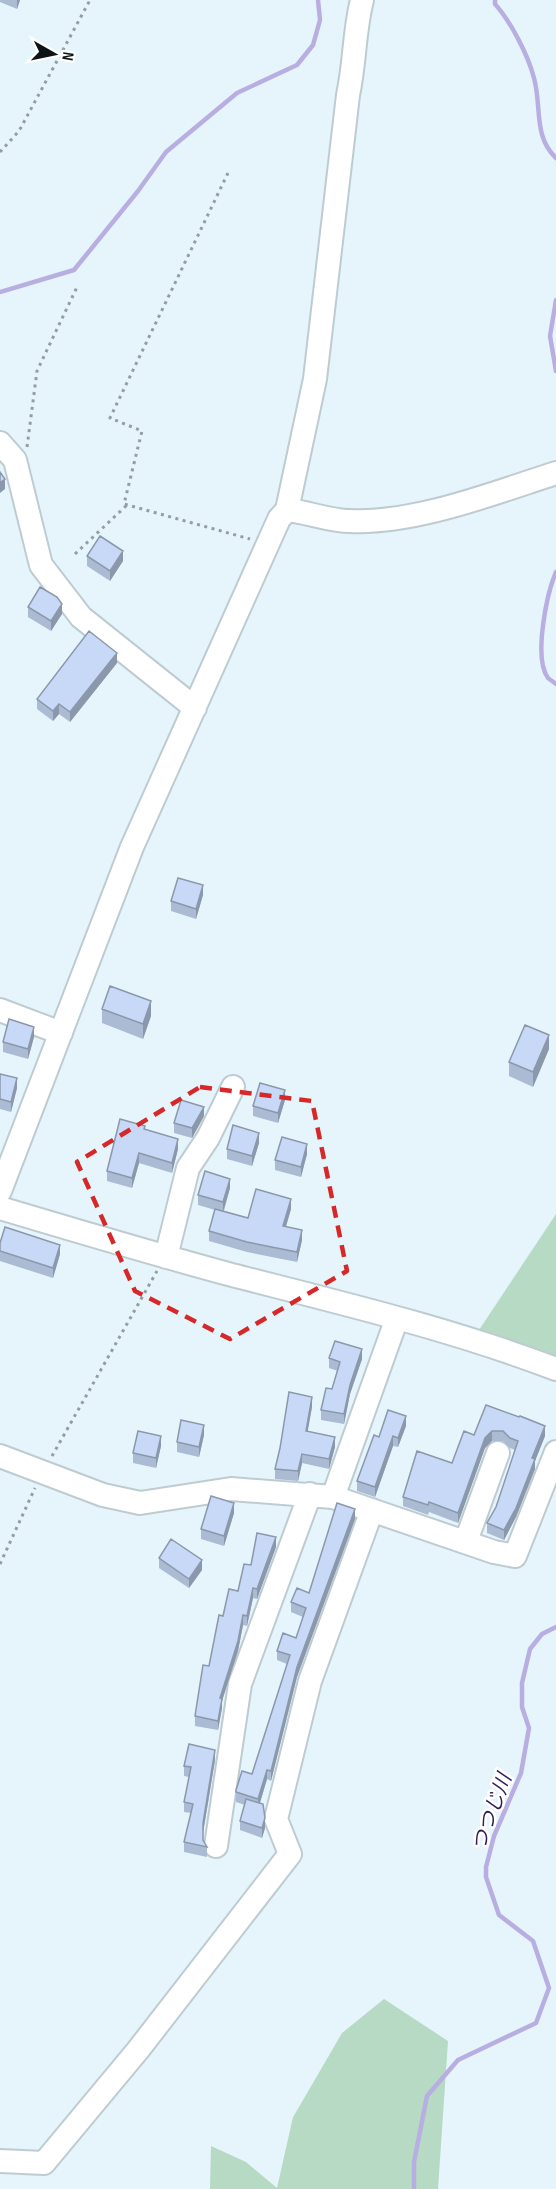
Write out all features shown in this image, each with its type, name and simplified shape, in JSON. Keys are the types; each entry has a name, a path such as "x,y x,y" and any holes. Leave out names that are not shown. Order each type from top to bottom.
{"street":[{"path":"0,1191 132,847 279,519 287,510 315,379 348,95 354,67 357,21 362,0"},
{"path":"0,443 15,460 41,565 81,617 195,708"},
{"path":"287,510 349,522 401,519 486,496 556,473"},
{"path":"0,1010 61,1033"},
{"path":"166,1257 188,1168 208,1138 232,1087"},
{"path":"0,1208 166,1257 397,1318 497,1347 556,1369"},
{"path":"333,1497 397,1318"},
{"path":"0,1456 42,1474 103,1495 140,1503 231,1489 333,1497 494,1552 515,1556 556,1452"},
{"path":"466,1541 498,1453"},
{"path":"216,1846 240,1684 310,1494"},
{"path":"0,2161 44,2163 138,2050 291,1854 276,1819 310,1681 372,1510"}],"path":[{"path":"0,152 19,131 90,0"},
{"path":"228,174 110,418 142,431 124,504 269,544"},
{"path":"15,460 26,451 37,371 77,287"},
{"path":"75,554 127,505"},
{"path":"0,1563 42,1474 166,1257"}],"highlighted area":[{"path":"200,1087 312,1101 347,1271 230,1339 135,1291 77,1162"}],"green space":[{"path":"556,1214 556,1363 477,1333"},
{"path":"384,1999 448,2041 438,2189 210,2189 211,2146 246,2162 277,2188 293,2117 342,2033"}],"building":[{"path":"0,472 5,479 0,483"},
{"path":"100,536 123,551 110,571 87,556"},
{"path":"40,587 57,597 62,604 51,621 28,607"},
{"path":"89,631 117,653 70,712 59,704 53,711 37,699"},
{"path":"178,878 203,885 196,909 171,901"},
{"path":"110,986 151,1001 143,1024 102,1009"},
{"path":"9,1019 34,1027 28,1049 3,1042"},
{"path":"525,1025 549,1035 533,1072 509,1062"},
{"path":"0,1074 17,1078 11,1102 0,1099"},
{"path":"260,1083 285,1090 278,1113 253,1106"},
{"path":"181,1100 204,1107 192,1128 174,1123"},
{"path":"120,1119 178,1139 172,1163 139,1153 132,1178 107,1171"},
{"path":"233,1125 259,1133 252,1156 227,1149"},
{"path":"282,1137 307,1144 301,1167 275,1160"},
{"path":"205,1171 230,1179 223,1202 198,1195"},
{"path":"256,1189 291,1199 283,1226 302,1230 297,1252 247,1242 209,1231 215,1209 248,1218"},
{"path":"5,1227 60,1245 53,1268 0,1251"},
{"path":"335,1341 362,1349 350,1385 344,1414 321,1410 326,1388 332,1389 340,1362 329,1358"},
{"path":"289,1392 312,1397 306,1431 335,1437 329,1459 302,1454 298,1471 275,1469"},
{"path":"486,1405 545,1426 516,1508 504,1530 487,1523 496,1507 518,1441 510,1438 503,1431 492,1431 485,1438 458,1513 429,1502 428,1505 403,1497 417,1451 452,1463 464,1431 474,1435"},
{"path":"388,1410 406,1416 398,1438 393,1436 375,1487 357,1481 374,1435 379,1437"},
{"path":"181,1420 204,1425 199,1447 177,1442"},
{"path":"138,1431 161,1436 156,1458 133,1453"},
{"path":"211,1496 234,1503 224,1536 201,1529"},
{"path":"337,1503 355,1509 297,1667 271,1771 267,1770 258,1799 236,1792 236,1790 242,1771 252,1774 290,1655 277,1651 283,1633 296,1638 306,1608 291,1602 297,1588 309,1593"},
{"path":"257,1533 276,1537 257,1589 253,1588 247,1616 243,1615 238,1641 220,1698 222,1699 218,1721 195,1716 203,1665 209,1666 219,1615 223,1616 229,1589 238,1591 244,1564 251,1565"},
{"path":"171,1539 202,1560 189,1579 159,1558"},
{"path":"189,1744 215,1750 203,1823 203,1840 207,1847 184,1842 193,1804 184,1802 191,1767 184,1766"},
{"path":"246,1799 263,1804 265,1818 262,1828 240,1821"}],"waterway":[{"path":"0,292 74,270 138,191 166,152 237,93 297,65 313,45 320,20 318,0"},
{"name":"つつじ川","path":"495,0 495,4 513,29 528,59 536,89 541,131 556,158"},
{"name":"つつじ川","path":"556,300 550,336 556,371"},
{"name":"つつじ川","path":"556,572 546,609 542,641 544,669 548,678 556,684"},
{"name":"つつじ川","path":"414,2189 414,2162 427,2096 458,2060 536,2023 549,1988 533,1941 499,1915 486,1877 486,1867 494,1836 521,1773 529,1728 522,1707 522,1683 530,1649 542,1634 556,1627"}]}
